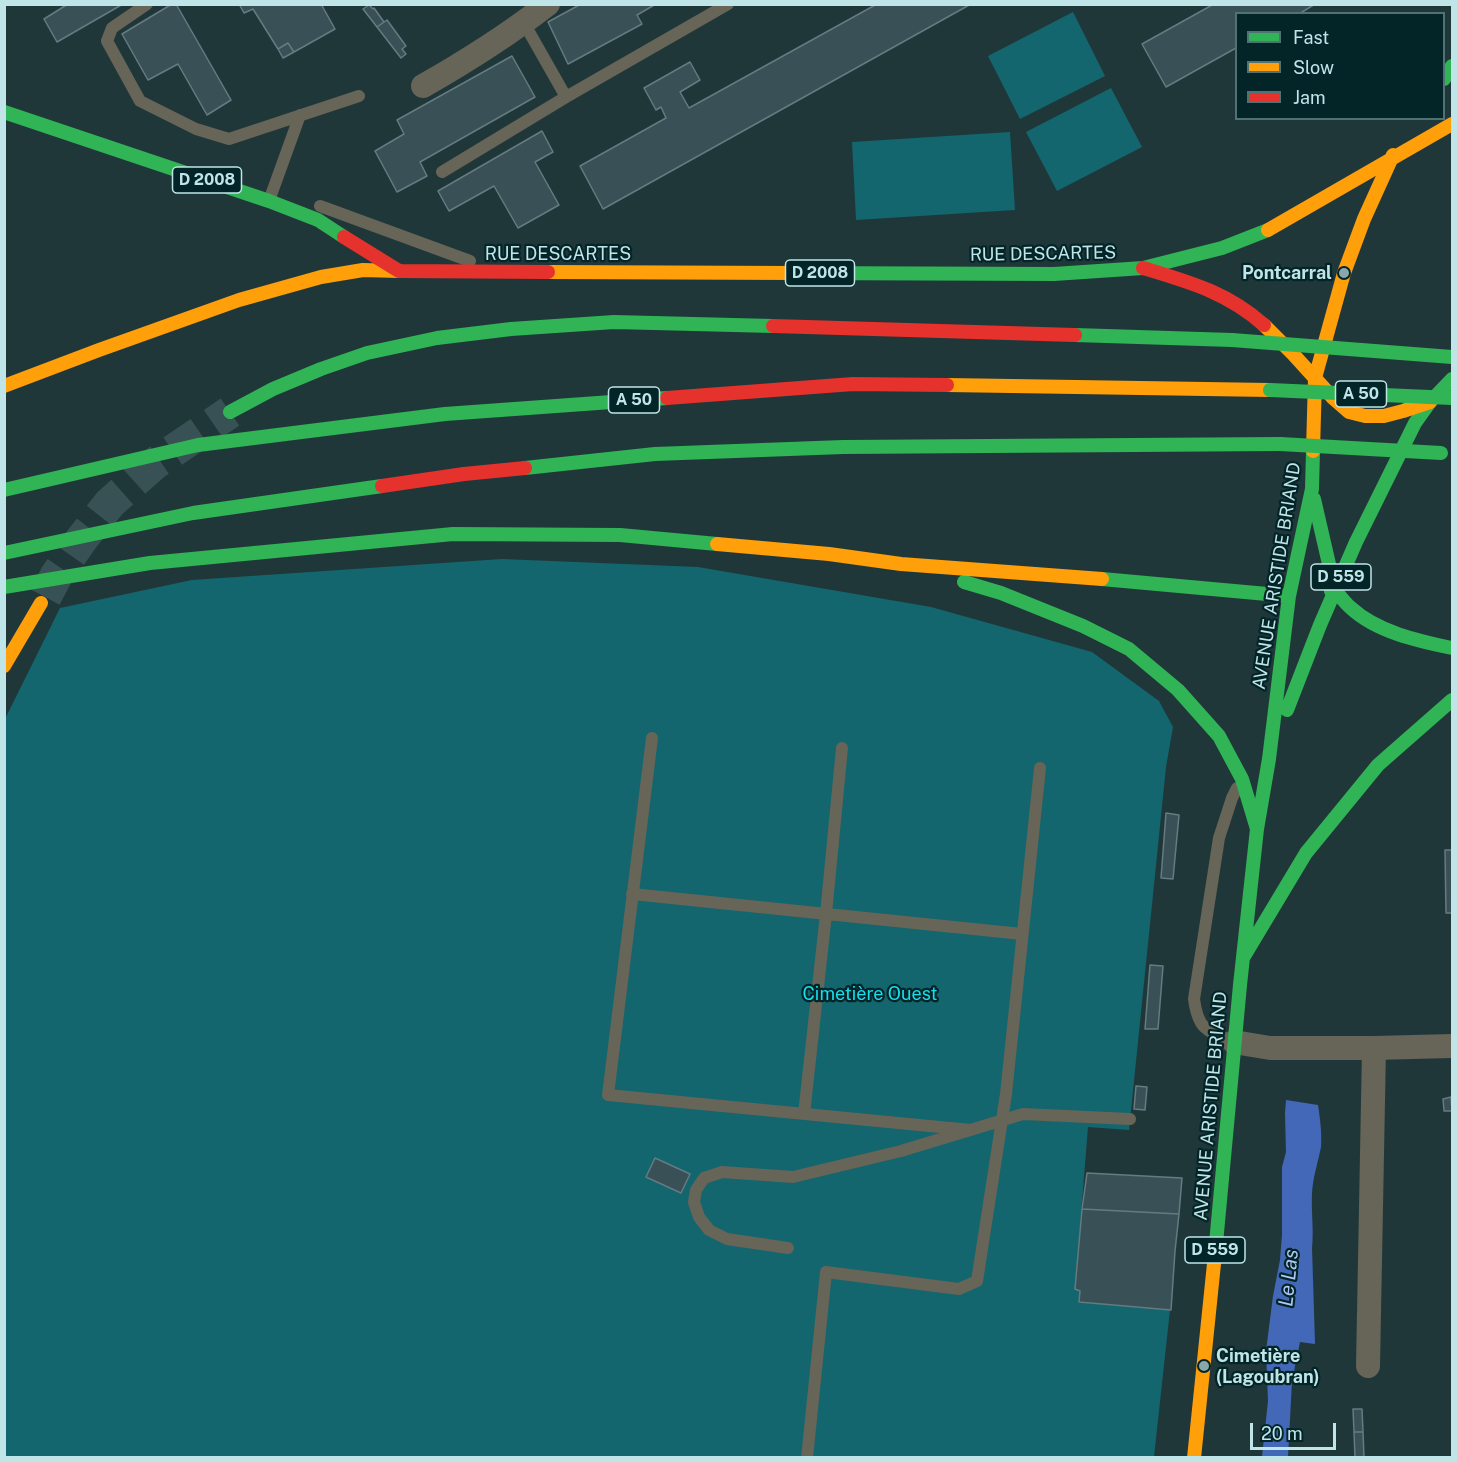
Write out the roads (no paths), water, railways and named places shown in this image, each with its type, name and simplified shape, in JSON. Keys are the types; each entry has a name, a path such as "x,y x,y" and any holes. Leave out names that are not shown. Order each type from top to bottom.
{"main road":[{"name":"D 2008","path":"4,112 272,191 399,271"},
{"path":"1391,158 1452,124"},
{"name":"AVENUE ARISTIDE BRIAND","path":"1194,1458 1257,829 1301,595 1312,489 1315,378 1344,273 1364,219 1391,158 1404,138"},
{"name":"RUE DESCARTES","path":"399,271 1054,274 1143,268 1222,248 1262,233 1391,158"},
{"name":"RUE DESCARTES","path":"1143,268 1216,292 1255,316 1336,402 1352,414 1369,417 1386,416 1430,402"},
{"name":"D 2008","path":"4,386 238,300 321,277 363,270 399,271"},
{"path":"230,412 273,389 367,353 437,338 511,329 614,322 852,327 1232,340 1452,357"},
{"name":"AVENUE ARISTIDE BRIAND","path":"1269,759 1320,625 1356,542 1415,423 1430,402 1452,379"},
{"name":"A 50","path":"4,490 198,445 445,414 853,384 1270,390 1452,398"},
{"path":"4,553 205,511 464,474 655,453 843,447 1280,444 1447,453"},
{"path":"1312,489 1335,590 1353,609 1378,625 1423,642 1452,648"},
{"path":"4,587 150,563 453,534 620,535 829,554 901,564 1301,595 1335,590"},
{"path":"901,564 1001,593 1083,626 1129,650 1178,690 1219,736 1242,779 1257,829"},
{"path":"4,666 41,603"},
{"path":"1243,958 1306,853 1378,765 1452,700"}],"street":[{"path":"423,86 467,61 548,4"},
{"path":"1234,1042 1270,1048 1452,1046"},
{"path":"1368,1366 1374,1048"}],"lane":[{"path":"147,4 112,28 107,41 140,101 196,129 229,139 359,96"},
{"path":"442,172 566,97 728,4"},
{"path":"524,22 566,97"},
{"path":"272,191 300,115"},
{"path":"307,201 496,271"},
{"path":"652,738 608,1095 971,1130"},
{"path":"804,1114 842,747"},
{"path":"1234,1042 1209,1032 1196,1016 1194,999 1219,838 1232,798 1242,779 1269,759"},
{"path":"807,1458 826,1272 959,1288 977,1281 1006,1094 1040,768"},
{"path":"632,894 1022,934"},
{"path":"788,1248 727,1239 709,1230 699,1217 694,1202 696,1190 704,1178 722,1172 793,1177 901,1151 1023,1114 1130,1119"}],"water":[{"name":"Le Las","path":"1286,1100 1318,1105 1320,1120 1321,1147 1313,1181 1312,1200 1315,1344 1300,1342 1292,1381 1288,1457 1262,1457 1268,1401 1266,1351 1282,1235 1282,1167 1286,1152"}],"tunnel":[{"path":"45,597 56,576 110,503 154,464 230,412"}],"place":[{"name":"Pontcarral","path":"1344,273"},
{"name":"Cimetière (Lagoubran)","path":"1204,1366"}],"park label":[{"name":"Cimetière Ouest","path":"870,994"}]}
